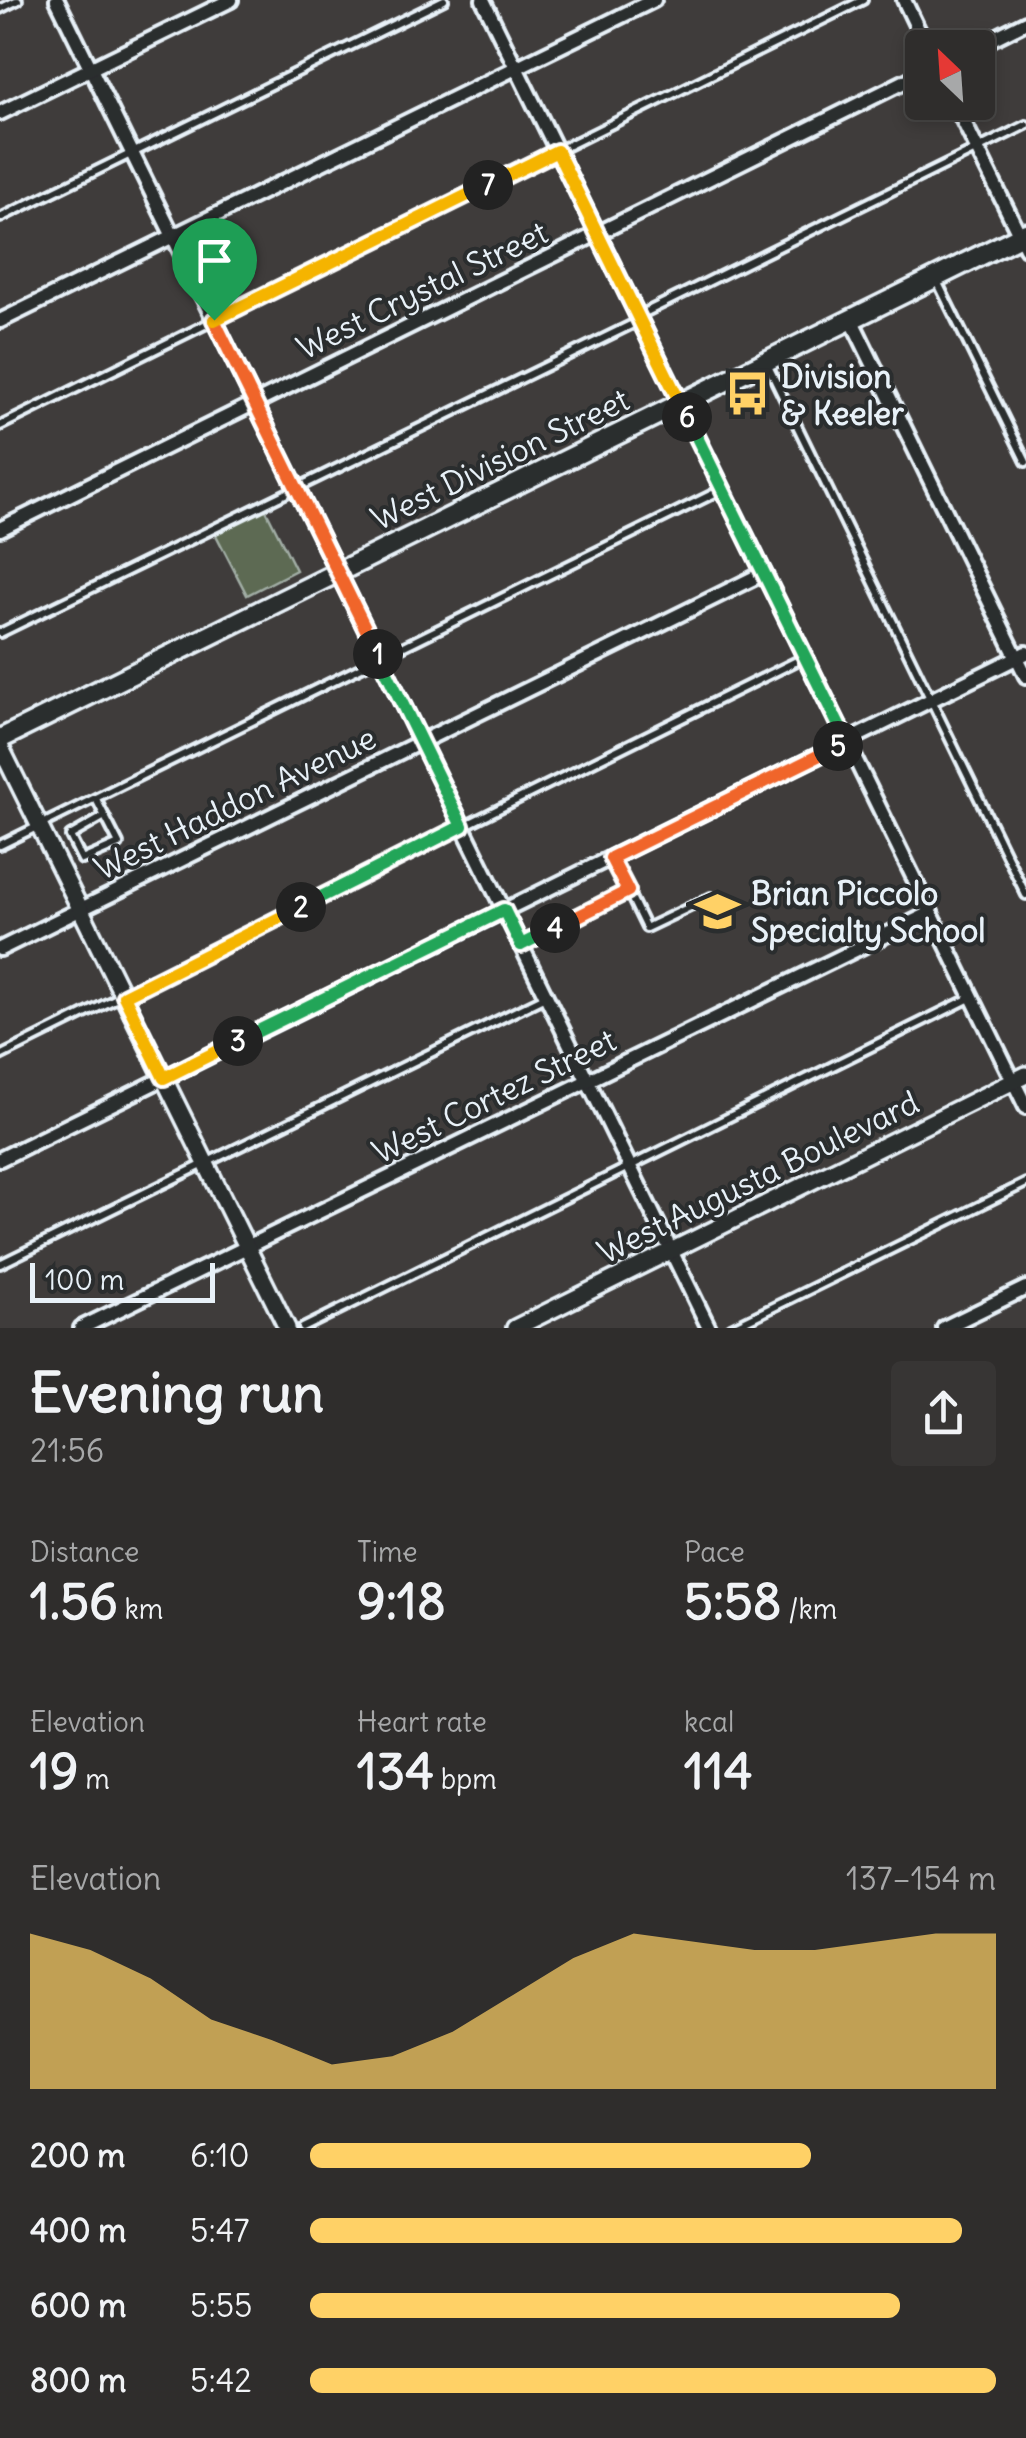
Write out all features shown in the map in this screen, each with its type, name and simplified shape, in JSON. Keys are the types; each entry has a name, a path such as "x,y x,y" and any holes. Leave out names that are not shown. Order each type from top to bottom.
{"main road":[{"name":"West Division Street","path":"0,742 680,403 1024,239"}],"street":[{"path":"56,0 709,1328"},
{"path":"0,113 231,0"},
{"path":"483,0 972,997 1020,1078 1026,1106"},
{"path":"0,321 654,0"},
{"path":"904,0 918,30"},
{"path":"995,38 1026,22"},
{"name":"West Crystal Street","path":"0,529 905,81"},
{"path":"963,120 1024,239"},
{"path":"851,320 1022,655 1026,676"},
{"name":"West Haddon Avenue","path":"0,950 764,573"},
{"path":"0,1159 1022,655"},
{"path":"0,742 287,1328"},
{"name":"West Cortez Street","path":"81,1328 931,912"},
{"name":"West Augusta Boulevard","path":"515,1328 1020,1078"},
{"path":"944,1328 1026,1288"}],"lane":[{"path":"0,9 18,0"},
{"path":"0,218 444,0"},
{"path":"0,426 863,0"},
{"path":"0,633 1026,125"},
{"path":"936,278 1026,462"},
{"path":"766,361 1026,895"},
{"path":"0,846 723,490"},
{"path":"0,1056 805,657"},
{"path":"96,798 105,816 118,844 82,860 72,833 105,816"},
{"path":"54,856 75,847"},
{"path":"611,858 646,928 710,897"},
{"path":"521,945 628,891"},
{"path":"0,1264 546,996"},
{"path":"302,1328 972,997"},
{"path":"731,1328 1026,1183"}],"green space":[{"path":"265,508 296,570 247,595 215,533"}],"place":[{"name":"Division & Keeler","path":"748,394"},
{"name":"Brian Piccolo Specialty School","path":"718,911"}],"route":[{"path":"557,151 847,742 611,858 628,891 521,945 504,910 164,1078 124,996 462,826 214,320 557,151"}]}
